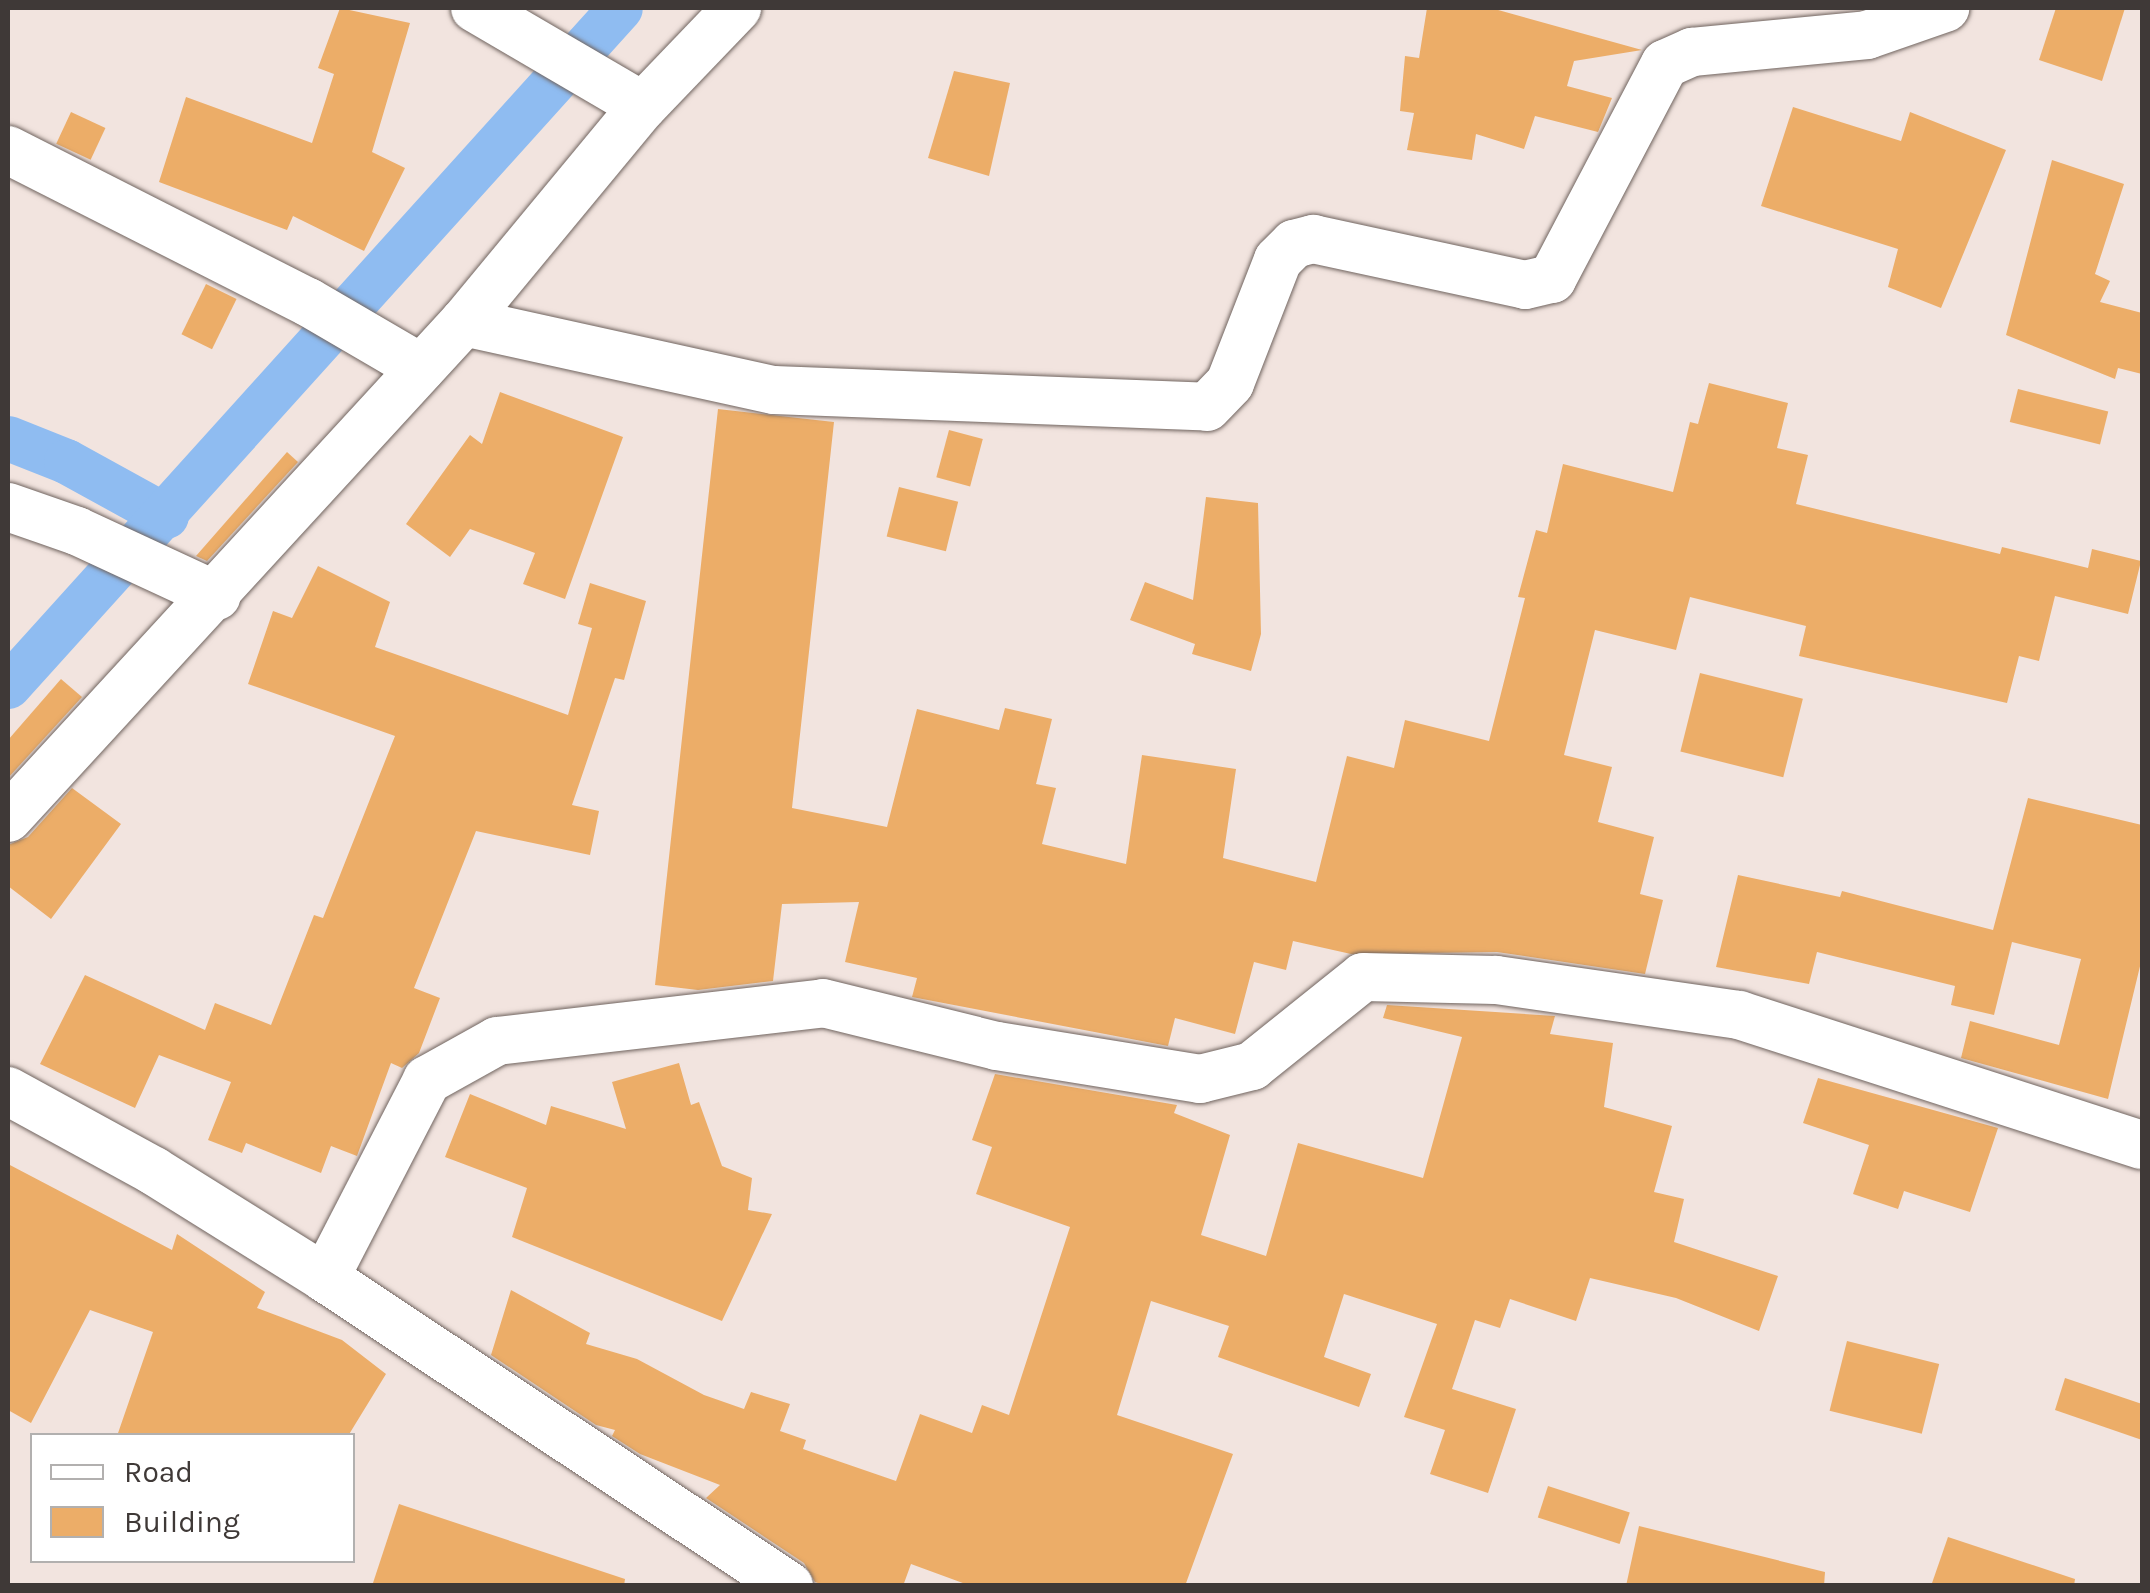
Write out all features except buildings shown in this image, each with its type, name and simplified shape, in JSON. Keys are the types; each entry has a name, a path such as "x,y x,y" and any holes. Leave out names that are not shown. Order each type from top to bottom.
{"street":[{"path":"475,8 539,41 627,96"},
{"path":"8,818 217,596 401,356 464,322 627,96 736,8"},
{"path":"464,322 774,390 1206,408 1230,383 1278,260 1294,244 1313,239 1507,283 1552,279 1665,64 1692,52 1867,35 1945,8"},
{"path":"8,150 308,302 401,356"},
{"path":"8,507 78,531 217,596"},
{"path":"325,1278 427,1080 498,1041 823,1003 997,1046 1200,1079 1252,1066 1363,977 1496,980 1739,1015 2142,1145"},
{"path":"8,1091 154,1171 325,1278 788,1586"}],"waterway":[{"path":"8,686 620,8"},
{"path":"8,438 66,461 166,516"}]}
